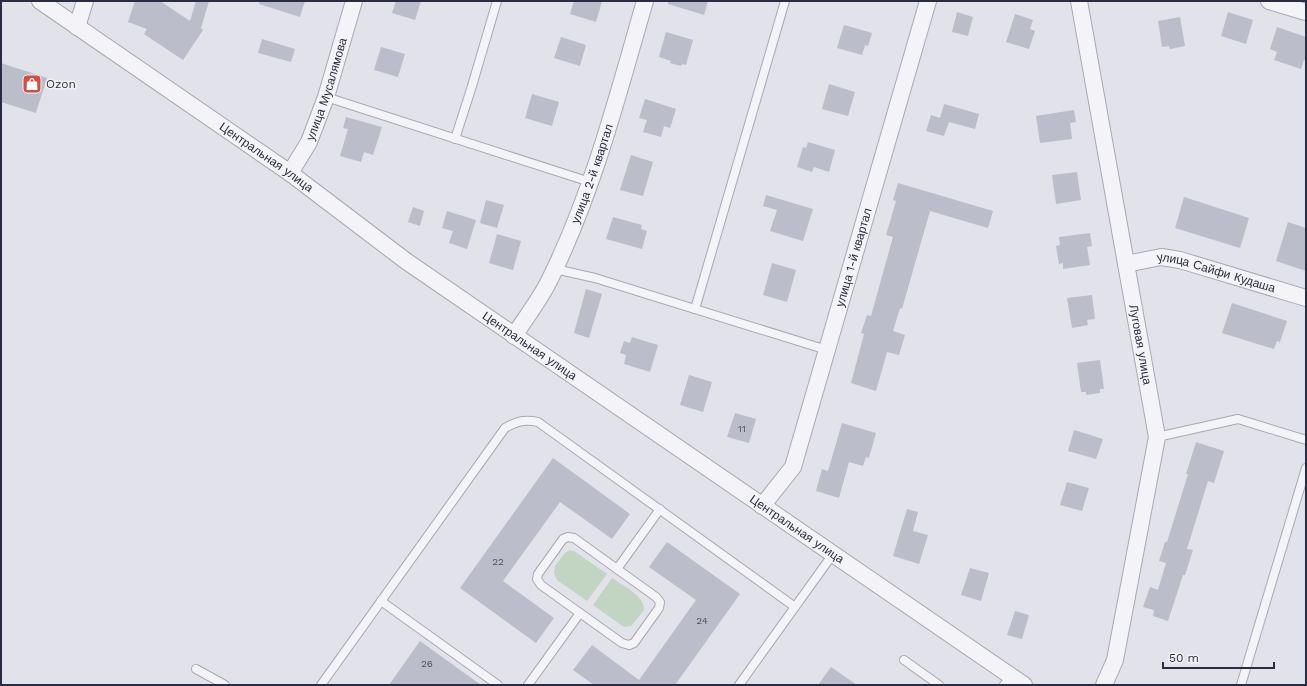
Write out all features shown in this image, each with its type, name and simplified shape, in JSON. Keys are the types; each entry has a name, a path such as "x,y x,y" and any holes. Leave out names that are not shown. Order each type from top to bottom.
{"street":[{"name":"Центральная улица","path":"40,1 290,173 406,261 833,554 1013,682"},
{"path":"77,27 85,1"},
{"name":"улица Мусалямова","path":"290,173 310,142 326,97 354,1"},
{"name":"улица 2-й квартал","path":"514,336 551,277 597,165 645,1"},
{"name":"улица 1-й квартал","path":"762,506 793,466 928,1"},
{"name":"Луговая улица","path":"1079,1 1157,437 1115,660 1104,685"},
{"path":"1269,1 1306,12"},
{"name":"улица Сайфи Кудаша","path":"1126,264 1161,257 1180,260 1306,298"}],"lane":[{"path":"455,139 497,1"},
{"path":"695,309 785,1"},
{"path":"326,97 590,182"},
{"path":"554,269 596,278 827,350"},
{"path":"1157,437 1238,419 1306,440"},
{"path":"321,685 505,428 520,421 529,420 538,422 795,607"},
{"path":"1241,685 1306,468"},
{"path":"617,569 660,509"},
{"path":"568,537 574,538 656,597 660,602 659,608 634,643 629,645 622,643 580,613 541,585 537,579 538,574 563,539 568,537"},
{"path":"739,685 833,554"},
{"path":"381,601 498,685"},
{"path":"528,685 580,613"},
{"path":"904,660 939,685"},
{"path":"196,669 225,685"}],"green space":[{"path":"570,550 574,551 607,574 587,601 557,580 554,573 555,566 565,553"},
{"path":"612,578 637,596 643,605 644,610 631,626 624,627 593,605"}],"building":[{"path":"135,1 160,1 190,21 196,1 209,1 201,28 203,30 183,60 144,34 147,29 128,22"},
{"path":"259,1 305,1 300,17 259,4"},
{"path":"396,1 421,1 415,20 392,13"},
{"path":"574,1 602,1 596,22 570,14"},
{"path":"668,1 708,1 704,15 668,4"},
{"path":"957,12 973,17 968,36 952,32"},
{"path":"1228,12 1253,20 1246,44 1221,36"},
{"path":"1015,14 1033,20 1030,29 1035,31 1029,49 1006,42"},
{"path":"1180,17 1185,46 1170,49 1169,46 1162,47 1158,21"},
{"path":"844,25 872,33 868,46 865,45 862,55 837,48"},
{"path":"1277,27 1306,37 1306,61 1304,60 1301,69 1274,60 1277,52 1270,49"},
{"path":"666,32 693,40 686,65 682,64 681,66 670,63 671,61 659,57"},
{"path":"561,37 586,45 580,66 554,58"},
{"path":"262,39 295,49 291,62 258,53"},
{"path":"381,47 405,54 398,77 374,70"},
{"path":"1,63 47,78 36,113 1,102"},
{"path":"829,84 855,92 848,116 822,109"},
{"path":"532,94 559,102 552,126 525,118"},
{"path":"645,99 676,109 670,128 664,126 661,137 643,132 647,120 639,118"},
{"path":"944,104 979,114 975,129 949,122 944,136 926,131 931,115 940,118"},
{"path":"1074,110 1076,122 1070,123 1072,139 1040,143 1036,116"},
{"path":"346,117 382,127 373,155 364,152 361,162 340,156 348,129 343,128"},
{"path":"808,142 835,150 829,172 814,167 812,172 797,167 803,147 806,148"},
{"path":"631,155 653,162 643,196 620,190"},
{"path":"1077,172 1081,200 1056,204 1052,175"},
{"path":"898,183 993,211 988,228 930,211 902,309 900,308 893,331 905,335 899,355 887,352 876,391 851,383 864,334 861,333 867,315 871,316 893,237 886,235 896,201 893,200"},
{"path":"766,195 813,209 803,241 770,231 777,210 763,206"},
{"path":"1184,197 1249,218 1240,248 1175,228"},
{"path":"486,200 504,205 497,228 480,223"},
{"path":"413,207 424,211 420,226 408,222"},
{"path":"447,211 476,220 467,249 449,243 453,231 442,228"},
{"path":"613,217 642,225 641,229 647,231 642,249 606,239"},
{"path":"1288,222 1306,228 1306,271 1276,261"},
{"path":"1090,233 1092,246 1087,247 1090,265 1063,269 1063,263 1059,264 1056,246 1060,245 1059,237"},
{"path":"497,234 521,241 513,270 489,263"},
{"path":"772,263 796,270 787,302 763,295"},
{"path":"586,289 602,294 589,338 574,333"},
{"path":"1092,295 1095,319 1087,320 1088,325 1072,328 1067,298"},
{"path":"1232,303 1287,321 1280,342 1277,341 1274,349 1222,333"},
{"path":"632,337 658,345 650,372 624,364 626,355 620,353 624,341 630,343"},
{"path":"1100,360 1104,389 1100,389 1100,393 1086,395 1086,392 1081,392 1077,363"},
{"path":"689,375 712,382 703,412 680,405"},
{"path":"735,413 756,419 749,443 727,437"},
{"path":"842,423 876,433 869,458 866,457 863,466 849,462 839,498 816,491 822,469 828,471"},
{"path":"1074,430 1103,439 1096,459 1068,451"},
{"path":"1196,442 1224,451 1214,483 1208,481 1187,549 1193,550 1168,621 1153,616 1154,610 1143,607 1150,587 1158,590 1166,563 1159,561 1165,542 1167,542 1188,474 1186,474"},
{"path":"553,458 630,514 612,539 560,502 503,581 554,618 536,643 460,588"},
{"path":"1067,482 1089,488 1082,511 1060,505"},
{"path":"907,509 918,512 913,531 928,535 919,564 893,556"},
{"path":"667,542 740,594 675,685 594,685 573,670 592,645 639,680 696,600 649,567"},
{"path":"970,568 989,573 981,601 961,595"},
{"path":"1015,611 1029,615 1022,639 1007,635"},
{"path":"420,641 481,685 389,685"},
{"path":"831,667 857,685 818,685"}],"place":[{"name":"Ozon","path":"32,84"}]}
